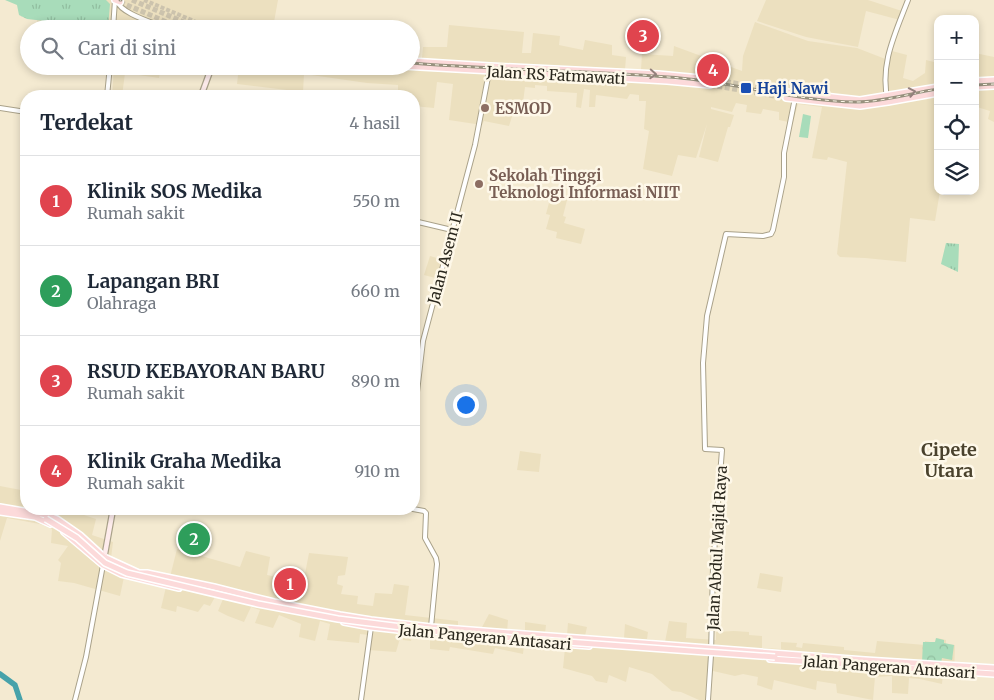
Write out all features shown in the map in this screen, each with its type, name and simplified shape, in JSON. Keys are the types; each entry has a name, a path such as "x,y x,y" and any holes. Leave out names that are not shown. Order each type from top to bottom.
{"main road":[{"name":"Jalan RS Fatmawati","path":"420,62 678,82 710,82"},
{"name":"Jalan RS Fatmawati","path":"420,67 489,72 585,74"},
{"path":"203,90 209,75"},
{"path":"979,81 994,80"},
{"path":"979,87 994,86"},
{"path":"787,92 851,100 934,88"},
{"path":"786,98 849,106 888,102 934,94"},
{"name":"Jalan Pangeran Antasari","path":"0,508 20,511"},
{"name":"Jalan Pangeran Antasari","path":"0,512 20,515"},
{"name":"Jalan Pangeran Antasari","path":"21,515 35,517 47,522 67,534 103,566 121,574 270,608 371,627 474,638 994,671"},
{"path":"35,517 43,515"},
{"path":"48,515 105,563 127,573 258,604 364,624 458,634 994,671"},
{"name":"Jalan Pangeran Antasari","path":"49,515 73,529 105,556 139,573 147,573 371,620 431,627 994,671"},
{"path":"103,566 112,515"},
{"path":"139,573 258,601 364,621 409,627 994,671"},
{"path":"332,620 334,613"},
{"path":"474,630 474,638"}],"street":[{"path":"888,102 885,76 886,61 893,37 908,0"},
{"path":"114,20 117,1"},
{"path":"117,1 120,7 147,20"},
{"name":"Jalan Asem II","path":"420,371 424,341 475,145 489,72"},
{"path":"108,90 109,75"},
{"name":"Jalan Abdul Majid Raya","path":"712,648 714,567 722,450 705,449 703,363 707,316 726,234 763,236 770,234 773,230 784,177 784,153 796,93"},
{"path":"0,108 20,111"},
{"path":"420,222 452,230"},
{"path":"420,511 426,512 425,538 437,560 430,634"},
{"path":"75,700 103,566"},
{"path":"361,700 371,627"},
{"path":"708,700 712,648"}],"shaded area":[{"path":"23,0 278,0 274,20 37,20 38,13 25,6"},
{"path":"766,0 868,0 902,11 900,20 866,11 858,47 806,37 757,21"},
{"path":"755,22 808,41 857,48 888,60 892,51 907,55 903,78 913,81 925,73 926,60 934,62 934,195 939,195 935,221 910,218 906,262 840,257 837,254 847,162 828,157 827,160 812,158 822,107 798,104 793,123 779,120 779,112 763,109 761,114 746,112 747,105 736,103 732,112 711,107 711,109 734,115 730,127 728,127 718,162 699,157 707,124 696,158 678,155 672,176 643,169 649,131 644,129 646,101 639,101 639,95 630,94 627,99 596,95 595,107 589,107 590,90 584,89 581,108 576,107 577,93 547,91 547,86 535,85 535,88 525,87 522,110 514,110 509,126 484,121 482,125 449,120 453,84 437,82 434,108 420,107 420,90 398,90 398,85 367,83 311,75 420,75 420,58 422,58 423,47 447,47 449,25 524,32 522,53 531,53 533,33 560,36 559,45 583,50 585,40 612,45 612,55 626,57 625,70 641,70 642,54 673,56 674,46 742,71 743,56"},
{"path":"979,54 994,57 994,122 988,119 990,111 979,108"},
{"path":"113,75 125,75 123,90 112,90"},
{"path":"139,75 160,75 159,78"},
{"path":"238,75 304,75 303,90 286,90 237,84"},
{"path":"553,188 561,190 561,194 568,196 563,216 566,217 564,223 585,229 581,244 556,238 557,232 546,229 550,215 546,214"},
{"path":"430,256 444,260 439,279 424,275"},
{"path":"520,451 541,454 539,472 517,470"},
{"path":"0,486 20,490 20,515 84,515 96,519 92,535 113,542 111,558 122,566 170,577 177,549 240,567 246,551 270,557 267,575 282,578 283,574 304,579 309,553 348,557 345,575 338,576 337,584 343,586 341,594 358,596 357,604 373,606 375,593 392,594 394,584 409,586 405,615 458,621 458,627 481,629 489,614 508,620 507,632 525,634 525,622 546,625 545,634 567,635 568,623 587,627 585,636 624,638 625,624 648,632 647,639 665,642 669,621 687,623 686,638 716,640 716,632 749,632 749,635 762,636 762,648 781,649 781,642 797,643 796,647 802,648 803,643 844,647 844,650 875,653 877,641 925,645 925,641 936,643 937,638 946,640 946,644 955,645 954,674 943,673 942,684 909,678 908,694 892,693 892,676 875,677 873,700 837,693 836,684 817,681 816,690 774,680 772,690 757,685 758,677 743,674 735,676 713,671 708,700 699,700 681,692 672,691 652,674 629,667 626,682 609,675 607,683 596,681 592,676 563,668 565,648 524,645 523,654 495,648 493,654 450,647 449,651 430,649 430,638 412,636 411,641 403,640 403,635 401,635 396,652 368,650 369,635 360,634 359,643 327,640 330,624 320,621 315,641 299,637 301,624 279,615 273,628 255,623 260,610 251,607 244,622 228,616 218,611 223,599 215,597 210,606 204,604 198,612 177,606 176,612 161,608 166,587 124,577 120,596 74,583 58,581 61,563 58,560 68,546 51,543 52,529 40,524 7,518 0,541"},
{"path":"760,573 783,577 781,592 757,588"}],"green space":[{"path":"5,0 106,0 110,4 109,20 27,19 19,15 17,5"},
{"path":"803,114 811,116 808,138 799,137"},
{"path":"946,243 959,244 958,272 941,264"},
{"path":"936,638 944,640 944,643 954,645 952,660 942,658 941,663 922,662 923,642 935,642"}],"waterway":[{"path":"0,674 15,685 20,700"}],"tunnel":[{"path":"132,0 179,20"},
{"path":"144,0 192,20"},
{"path":"120,2 162,20"},
{"path":"711,79 787,92"},
{"path":"710,85 786,98"}],"railway":[{"path":"420,64 692,79 832,101 866,102 934,90"},
{"path":"979,85 994,84"}],"place":[{"name":"RSUD KEBAYORAN BARU","path":"643,36"},
{"name":"Klinik Graha Medika","path":"713,70"},
{"name":"Haji Nawi","path":"746,88"},
{"name":"ESMOD","path":"485,108"},
{"name":"Sekolah Tinggi Teknologi Informasi NIIT","path":"479,184"},
{"name":"Lapangan BRI","path":"194,539"},
{"name":"Klinik SOS Medika","path":"290,584"}],"district":[{"name":"Cipete Utara","path":"949,459"}]}
